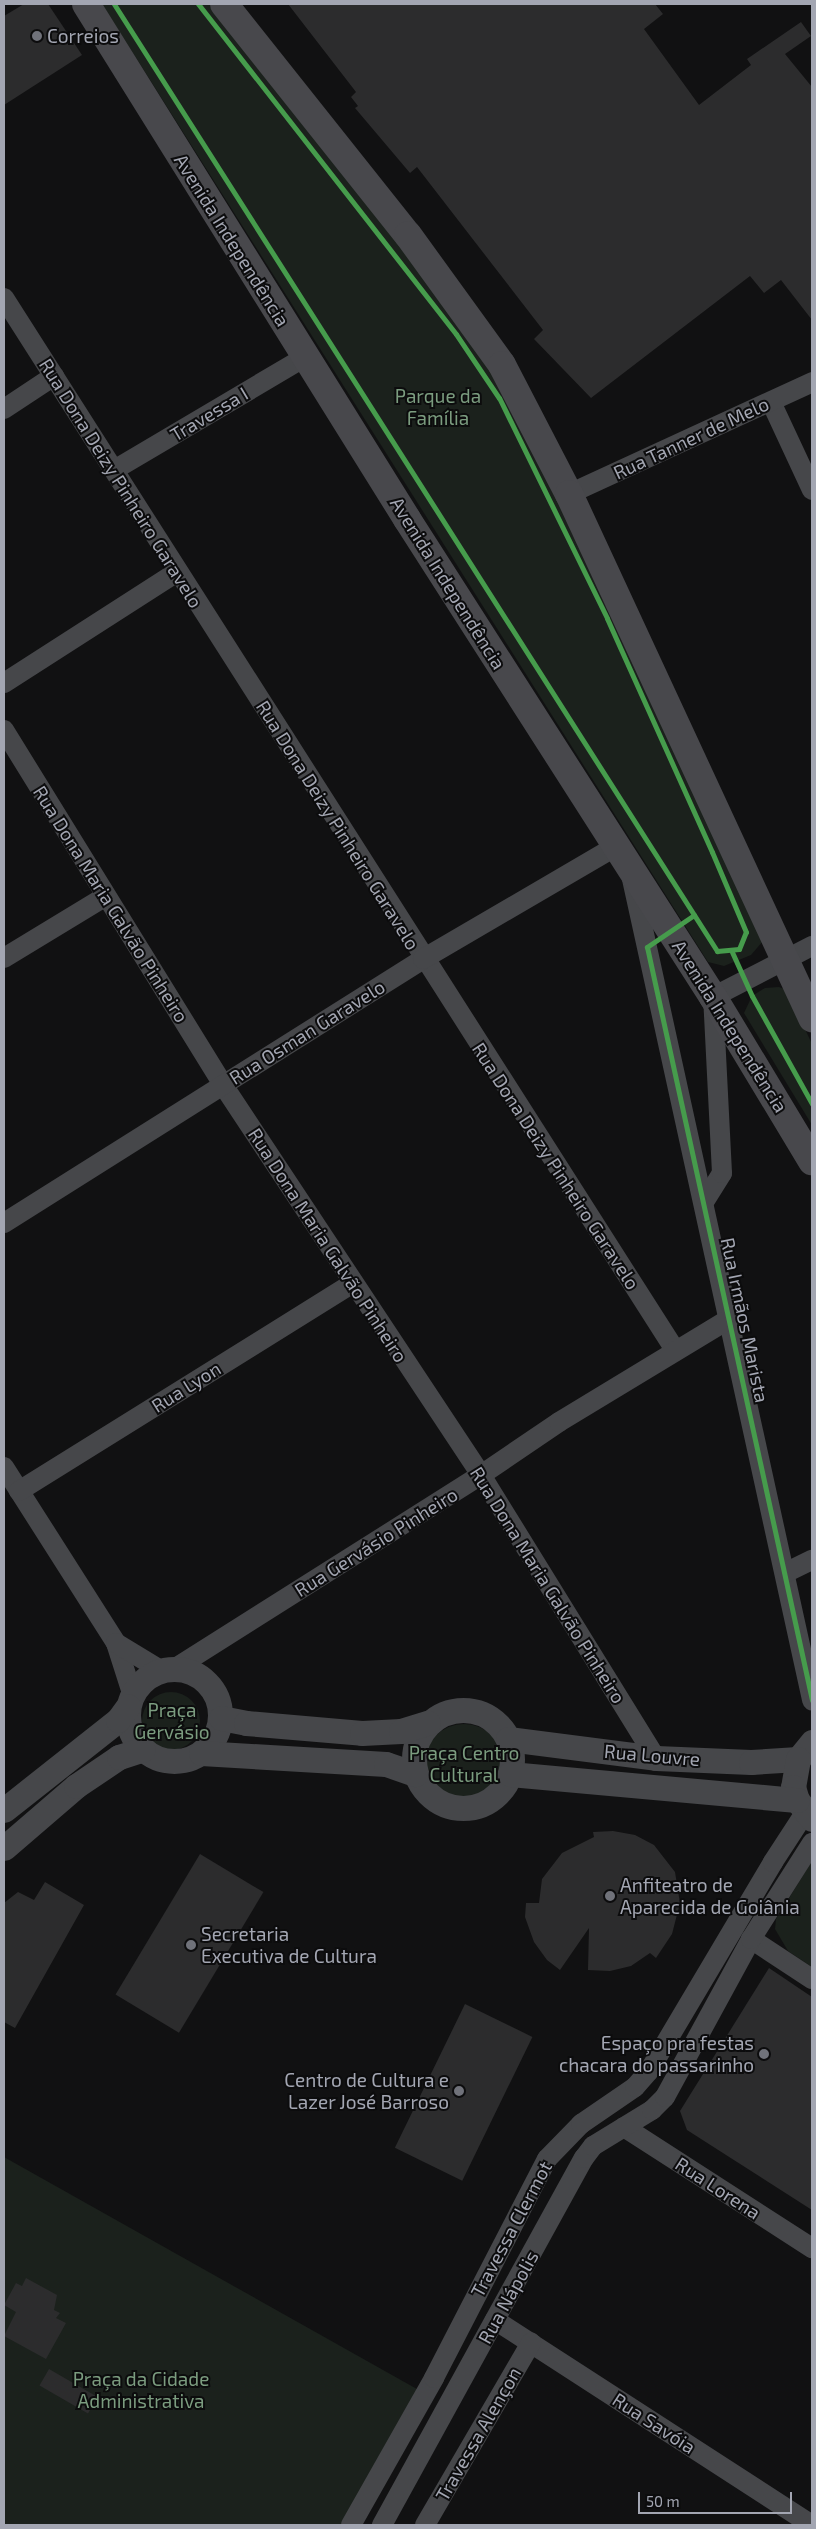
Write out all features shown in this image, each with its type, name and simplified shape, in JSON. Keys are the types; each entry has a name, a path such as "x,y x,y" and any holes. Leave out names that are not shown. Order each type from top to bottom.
{"main road":[{"name":"Avenida Independência","path":"86,4 304,357 615,847 713,997 812,1161"},
{"path":"224,4 408,235 480,332 519,394 569,494 812,1018"}],"street":[{"name":"Rua Dona Deizy Pinheiro Garavelo","path":"4,298 674,1350"},
{"name":"Travessa I","path":"114,470 304,357"},
{"path":"4,409 54,376"},
{"name":"Rua Tanner de Melo","path":"569,494 812,382"},
{"path":"771,402 812,490"},
{"path":"4,682 177,572"},
{"name":"Rua Dona Maria Galvão Pinheiro","path":"4,730 223,1085 352,1284 481,1476 656,1758"},
{"name":"Rua Osman Garavelo","path":"4,1223 423,958 615,847"},
{"name":"Rua Irmãos Marista","path":"630,870 812,1700"},
{"path":"4,958 106,896"},
{"path":"704,1202 722,1173 713,997 812,946"},
{"name":"Rua Lyon","path":"19,1491 352,1284"},
{"name":"Rua Gervásio Pinheiro","path":"168,1670 481,1476 674,1350 729,1319"},
{"path":"4,1467 116,1643 130,1699 131,1728 143,1749 153,1756 178,1761 201,1752 211,1743 221,1718 218,1700 205,1680 190,1672 168,1670 116,1643"},
{"path":"785,1572 812,1560"},
{"path":"4,1810 118,1720 143,1680 168,1670"},
{"path":"221,1718 246,1723 362,1733 401,1731 428,1723 449,1712 472,1711 494,1720 508,1739 512,1756 510,1774 503,1789 492,1800 478,1807 462,1809 444,1805 430,1796 415,1774 414,1752 428,1723"},
{"name":"Rua Louvre","path":"508,1739 656,1758 751,1762 805,1751"},
{"path":"4,1848 76,1786 119,1757 143,1749"},
{"path":"805,1751 793,1772 805,1811"},
{"path":"201,1752 386,1764 415,1774"},
{"name":"Rua Louvre","path":"510,1774 805,1811"},
{"name":"Travessa Clermot","path":"351,2525 434,2378 547,2159 581,2124 634,2087 649,2071 805,1811"},
{"path":"812,1843 751,1939 812,1978"},
{"name":"Rua Nápolis","path":"389,2523 495,2320 584,2158 593,2146 624,2127 665,2097 751,1939"},
{"name":"Rua Lorena","path":"624,2127 812,2248"},
{"name":"Rua Savóia","path":"495,2320 812,2525"},
{"name":"Travessa Alençon","path":"425,2525 531,2343"}],"green space":[{"name":"Parque da Família","path":"102,4 215,4 435,284 523,417 763,941 751,955 724,966 708,962"},
{"path":"779,987 787,990 812,1044 812,1125 744,1013 752,996 765,988"},
{"name":"Praça Gervásio","path":"165,1692 177,1692 192,1700 200,1715 200,1727 192,1742 177,1750 165,1750 150,1742 142,1727 142,1715 150,1700"},
{"name":"Praça Centro Cultural","path":"464,1724 479,1727 492,1736 501,1749 504,1764 501,1779 492,1792 479,1801 464,1804 449,1801 436,1792 427,1779 424,1764 427,1749 436,1736 449,1727"},
{"path":"812,1861 812,1967 788,1951 775,1929 776,1919"},
{"name":"Praça da Cidade Administrativa","path":"4,2157 424,2393 351,2525 4,2525"}],"building":[{"name":"Correios","path":"24,4 48,4 82,55 4,105 4,16"},
{"path":"288,4 655,4 663,14 644,29 699,105 751,65 747,59 801,22 811,36 785,54 812,87 812,320 781,280 764,293 750,276 591,398 534,339 543,330 417,167 410,173 355,108 358,106 351,97 356,92"},
{"name":"Anfiteatro de Aparecida de Goiânia","path":"613,1831 635,1835 654,1845 675,1872 680,1903 672,1934 656,1958 650,1953 631,1966 610,1971 588,1970 589,1928 560,1970 547,1960 534,1942 525,1917 526,1903 539,1903 542,1879 562,1853 594,1837 593,1832"},
{"name":"Secretaria Executiva de Cultura","path":"200,1854 263,1892 179,2033 116,1995"},
{"path":"45,1882 84,1905 15,2028 4,2022 4,1903 18,1892 34,1900"},
{"name":"Espaço pra festas chacara do passarinho","path":"769,1968 812,1997 812,2210 687,2130 680,2111"},
{"name":"Centro de Cultura e Lazer José Barroso","path":"465,2004 532,2037 462,2181 395,2148"},
{"path":"26,2278 57,2295 54,2310 60,2313 56,2318 66,2323 46,2359 4,2336 16,2312 4,2305 16,2283 22,2286"},
{"path":"49,2369 97,2397 88,2413 40,2385"}],"cycle path":[{"path":"114,4 717,951 739,949 746,932 712,852 607,618 499,398 456,334 198,4"},
{"path":"694,915 647,947 812,1700"},
{"path":"732,952 752,996 812,1104"}],"place":[{"name":"Correios","path":"37,36"},
{"name":"Anfiteatro de Aparecida de Goiânia","path":"610,1896"},
{"name":"Secretaria Executiva de Cultura","path":"191,1945"},
{"name":"Espaço pra festas chacara do passarinho","path":"764,2054"},
{"name":"Centro de Cultura e Lazer José Barroso","path":"459,2091"}]}
